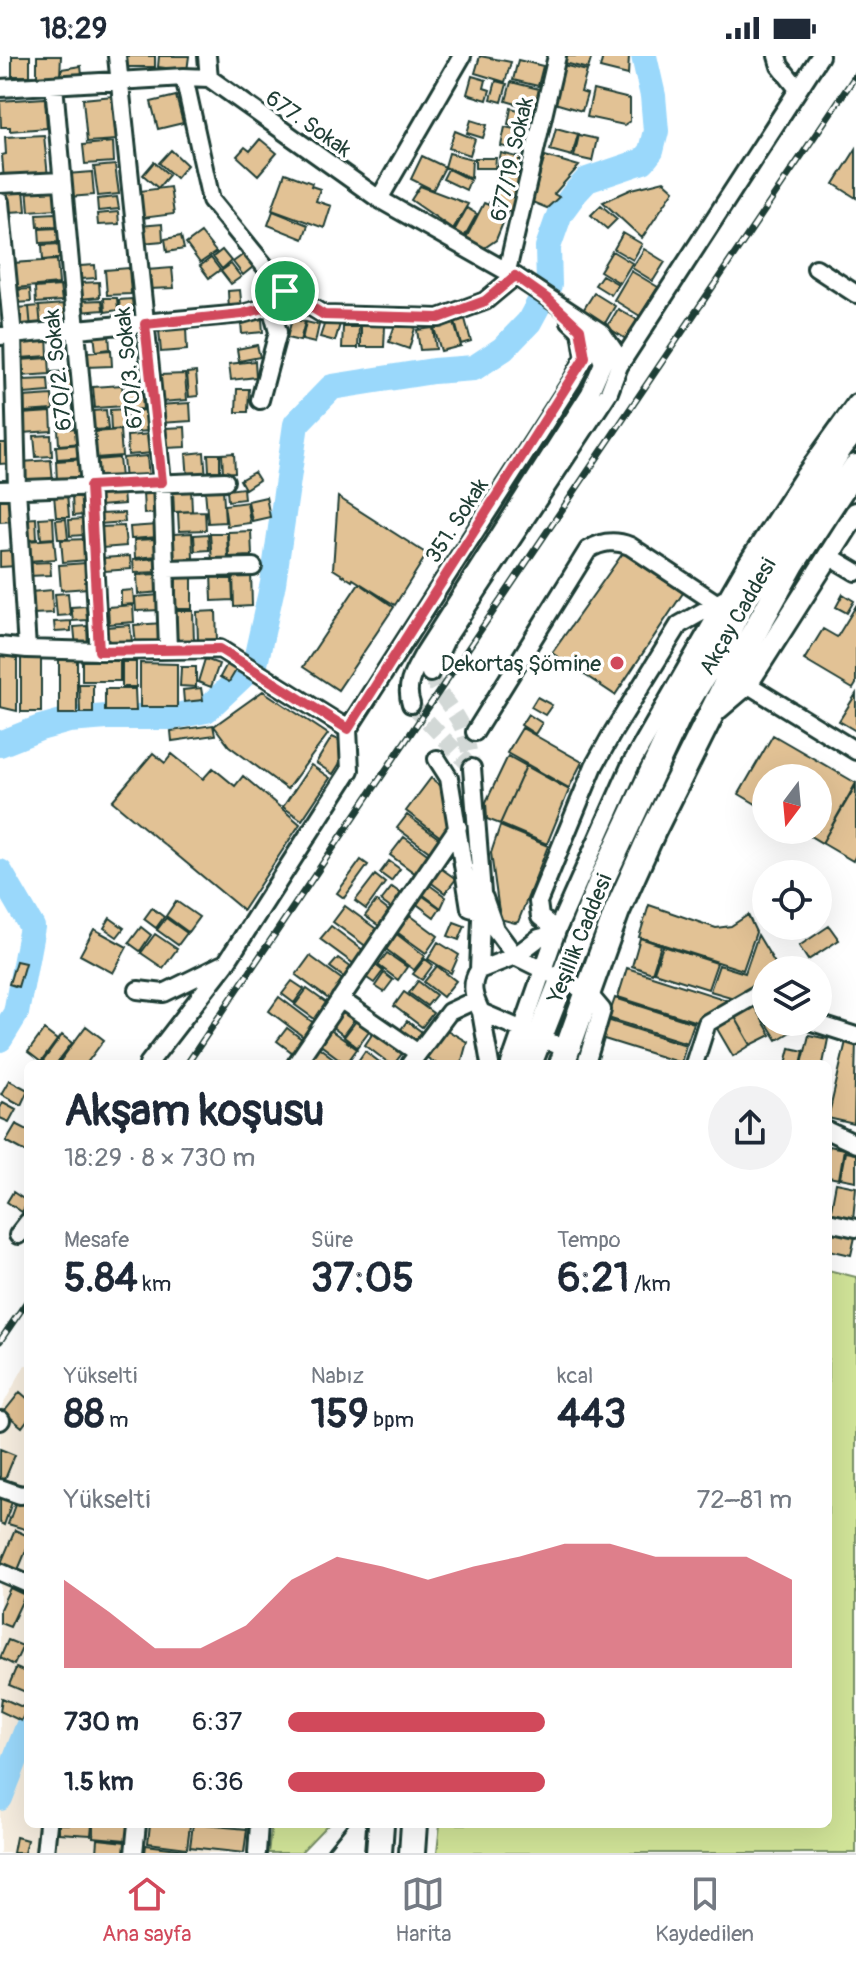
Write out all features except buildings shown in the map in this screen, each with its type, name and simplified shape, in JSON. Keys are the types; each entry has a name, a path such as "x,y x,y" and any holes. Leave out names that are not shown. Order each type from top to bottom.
{"highway":[{"name":"Akçay Caddesi","path":"633,814 679,715 714,658 743,601 840,447 856,427"},
{"name":"Akçay Caddesi","path":"653,831 711,714 792,564 856,467"},
{"name":"Yeşillik Caddesi","path":"529,1060 530,1034 552,974 633,814"},
{"name":"Yeşillik Caddesi","path":"571,1059 586,991 653,831"},
{"path":"366,1828 379,1853"},
{"path":"412,1853 414,1828"}],"main road":[{"path":"711,714 747,684 856,513"}],"street":[{"name":"670/3. Sokak","path":"117,56 162,482 168,649"},
{"path":"0,88 209,78 207,56"},
{"path":"379,199 462,56"},
{"name":"677/19. Sokak","path":"516,277 557,56"},
{"path":"777,56 780,66 798,89"},
{"path":"430,673 446,639 609,392 619,366 820,56"},
{"path":"184,77 211,200 285,291 324,315 439,318 485,301 516,277"},
{"name":"677. Sokak","path":"209,78 379,199 516,277 549,300"},
{"name":"670/2. Sokak","path":"54,85 90,486 99,651"},
{"path":"0,184 62,181"},
{"path":"0,202 8,489 27,649"},
{"path":"816,268 856,294"},
{"path":"6,336 242,314 271,306 285,291"},
{"path":"549,300 568,308 602,333 615,352 619,366"},
{"name":"351. Sokak","path":"411,704 407,692 410,681 438,629 590,393 603,363 596,345 549,300"},
{"path":"260,400 278,332 271,306"},
{"name":"351. Sokak","path":"348,729 572,381 585,357 580,329"},
{"path":"552,974 556,932 631,764 723,600 803,477 856,403"},
{"path":"8,489 225,481"},
{"path":"475,732 588,550 594,546 614,541 630,546 723,600"},
{"path":"829,556 856,572"},
{"path":"167,569 253,567"},
{"path":"556,932 540,917 538,902 594,766 679,625 723,600"},
{"path":"0,646 99,651 220,649 348,729 350,770 226,963 151,1060"},
{"path":"747,684 856,751"},
{"path":"437,759 449,778 470,908 480,911"},
{"path":"472,768 482,893 479,970 474,978 489,1060"},
{"path":"299,1060 458,827"},
{"path":"482,893 495,929 515,956 586,991"},
{"path":"479,970 515,956 539,938 556,932"},
{"path":"138,990 164,993 226,963"},
{"path":"695,1060 707,1023 752,997"},
{"path":"340,999 414,1058 449,1012 478,1006 571,1059"},
{"path":"832,1028 856,1036"},
{"path":"513,1060 530,1034"},
{"path":"832,1133 856,1144"},
{"path":"832,1223 856,1228"},
{"path":"0,1488 24,1494"},
{"path":"0,1572 24,1582"},
{"path":"45,1853 48,1828"},
{"path":"134,1853 137,1828"},
{"path":"257,1853 259,1828"},
{"path":"337,1853 362,1828"},
{"path":"355,1853 364,1828"}],"shaded area":[{"path":"24,1367 24,1828 266,1828 264,1853 0,1853 0,1410"}],"green space":[{"path":"832,1271 856,1277 856,1853 437,1853 440,1828 832,1828"},
{"path":"271,1828 324,1828 300,1853 268,1853"}],"waterway":[{"path":"0,744 69,720 171,717 206,710 255,664 273,583 296,424 332,387 433,371 474,368 503,349 529,322 549,285 548,247 560,213 587,180 643,161 651,151 656,131 653,96 644,56"},
{"path":"0,872 32,927 16,1013 0,1039"},
{"path":"0,1798 24,1737"}],"tunnel":[{"path":"430,673 463,730 472,768"},
{"path":"411,704 472,768"}],"railway":[{"path":"190,1060 856,75"},
{"path":"0,1341 24,1306"}],"place":[{"name":"Dekortaş Şömine","path":"617,663"}],"route":[{"path":"515,276 549,300 580,329 585,345 585,357 572,381 348,729 220,649 99,651 90,486 162,482 145,324 242,314 271,306 285,291 324,315 439,318 485,301 515,276"}]}
